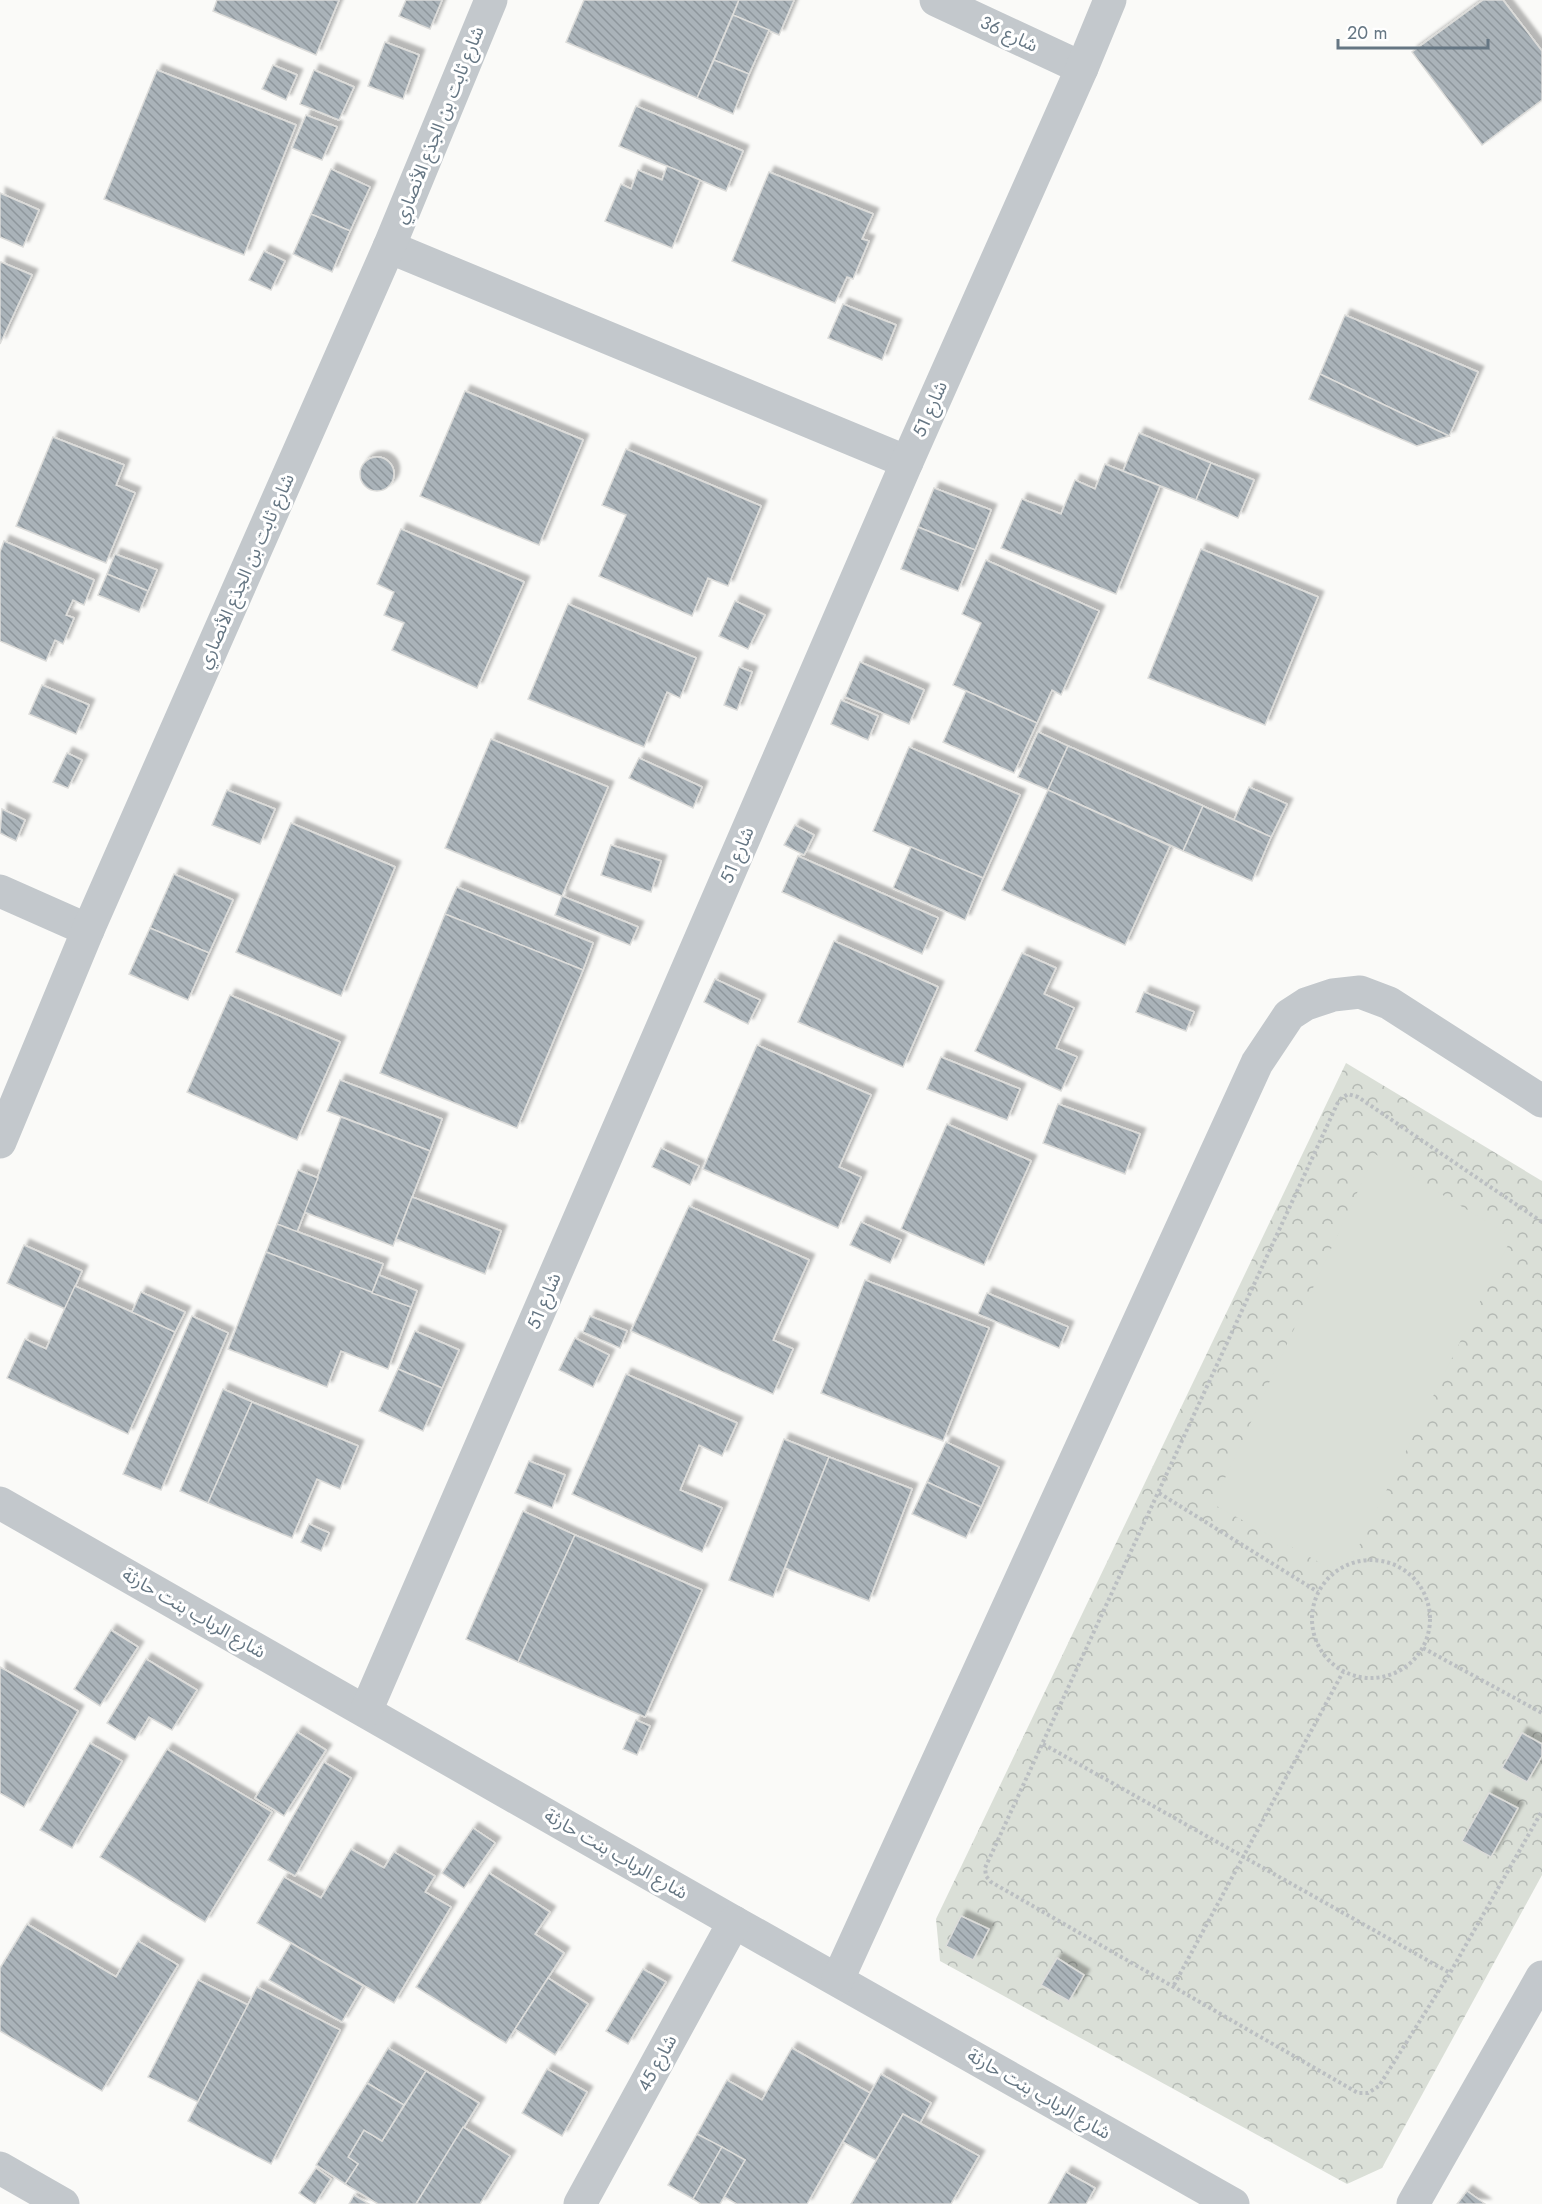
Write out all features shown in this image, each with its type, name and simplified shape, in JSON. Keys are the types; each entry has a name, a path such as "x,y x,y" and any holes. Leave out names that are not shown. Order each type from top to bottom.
{"street":[{"name":"شارع ثابت بن الجذع الأنصاري","path":"0,1142 88,930 388,248 491,0"},
{"name":"شارع 36","path":"936,0 1082,68"},
{"name":"شارع 51","path":"366,1711 907,462 1110,0"},
{"path":"388,248 907,462"},
{"path":"0,891 88,930"},
{"path":"838,1979 1257,1063 1288,1015 1306,1004 1333,995 1360,992 1389,1003 1542,1101"},
{"name":"شارع الرباب بنت حارثة","path":"0,1503 1233,2204"},
{"name":"شارع 45","path":"579,2204 734,1922"},
{"path":"1413,2204 1542,1977"},
{"path":"0,2168 63,2204"}],"path":[{"path":"1542,1222 1358,1097 1348,1094 1339,1100 985,1868 986,1876 992,1882 1358,2093 1368,2093 1379,2086 1450,1973 1542,1811"},
{"path":"1159,1493 1318,1592"},
{"path":"1363,1561 1381,1562 1400,1567 1414,1578 1425,1594 1430,1611 1430,1630 1423,1648 1412,1662 1396,1672 1378,1678 1360,1678 1343,1672 1325,1657 1314,1637 1312,1614 1318,1592 1330,1577 1345,1566 1363,1561"},
{"path":"1423,1648 1542,1713"},
{"path":"1174,1985 1343,1672"},
{"path":"1043,1744 1450,1973"}],"green space":[{"path":"1346,1063 1542,1181 1542,1875 1382,2168 1347,2184 940,1961 936,1919"},
{"path":"1375,1154 1512,1237 1344,1576 1213,1504"}],"building":[{"path":"217,0 339,0 316,55 213,11"},
{"path":"406,0 442,0 430,29 399,16"},
{"path":"584,0 739,0 697,98 566,42"},
{"path":"739,0 794,0 779,35 733,15"},
{"path":"1483,0 1503,0 1542,51 1542,100 1482,145 1412,52"},
{"path":"733,15 769,30 749,74 714,60"},
{"path":"385,42 419,55 403,99 368,86"},
{"path":"714,60 749,74 733,114 697,98"},
{"path":"273,65 297,75 286,100 262,89"},
{"path":"157,70 296,125 244,255 104,199"},
{"path":"314,70 354,87 339,120 300,104"},
{"path":"636,106 743,151 726,191 619,146"},
{"path":"306,115 337,127 322,160 292,148"},
{"path":"667,166 700,180 672,248 605,221 621,184 631,189 638,170 662,180"},
{"path":"331,169 370,187 350,231 311,214"},
{"path":"769,172 873,214 862,239 869,241 853,279 847,277 835,303 732,261"},
{"path":"0,193 39,210 23,247 0,237"},
{"path":"311,214 350,231 332,272 293,254"},
{"path":"264,251 285,261 271,290 249,280"},
{"path":"1,262 32,275 0,344 0,265"},
{"path":"843,304 896,325 882,360 828,338"},
{"path":"1345,315 1478,372 1449,436 1320,374"},
{"path":"1320,374 1449,436 1417,446 1309,399"},
{"path":"465,391 583,440 539,545 420,496"},
{"path":"1139,433 1211,463 1196,500 1123,471"},
{"path":"53,437 124,465 116,485 135,493 106,563 16,526"},
{"path":"626,449 761,506 728,586 708,578 692,616 599,576 626,515 602,505"},
{"path":"377,457 389,462 394,474 389,486 377,491 365,486 360,474 365,462"},
{"path":"1211,463 1254,480 1238,518 1196,500"},
{"path":"1105,464 1160,486 1116,594 1001,548 1022,499 1061,514 1075,480 1095,489"},
{"path":"934,488 991,510 975,550 918,527"},
{"path":"918,527 975,550 958,591 901,569"},
{"path":"401,529 524,582 477,688 392,650 404,623 384,615 394,592 377,584"},
{"path":"4,541 94,580 84,605 73,600 66,615 74,618 63,644 55,640 46,661 0,641 0,552"},
{"path":"1201,549 1318,597 1265,725 1148,678"},
{"path":"115,554 157,570 148,591 107,574"},
{"path":"986,560 1099,611 1061,695 1052,690 1037,723 953,685 981,623 962,614"},
{"path":"107,574 148,591 139,612 98,595"},
{"path":"735,601 765,615 748,649 719,636"},
{"path":"568,604 696,658 680,698 667,692 644,747 528,699"},
{"path":"860,662 924,690 909,724 845,697"},
{"path":"739,667 752,672 737,710 724,705"},
{"path":"42,685 89,705 76,734 29,714"},
{"path":"966,691 1037,723 1014,773 943,742"},
{"path":"841,700 878,716 868,740 831,724"},
{"path":"1038,732 1068,746 1048,790 1018,777"},
{"path":"491,739 608,787 562,896 445,848"},
{"path":"1068,746 1203,806 1183,851 1048,790"},
{"path":"909,747 1020,795 983,878 873,831"},
{"path":"67,753 82,760 68,788 53,782"},
{"path":"639,758 702,787 693,808 629,778"},
{"path":"1249,787 1287,804 1271,837 1234,820"},
{"path":"227,790 275,809 260,844 212,825"},
{"path":"1048,790 1170,846 1125,945 1002,890"},
{"path":"1203,806 1271,837 1252,881 1183,851"},
{"path":"2,809 25,820 16,841 0,833"},
{"path":"291,823 395,867 341,996 236,952"},
{"path":"795,825 814,835 804,855 784,845"},
{"path":"611,845 661,861 651,892 601,875"},
{"path":"911,847 983,878 965,920 893,888"},
{"path":"798,856 938,918 922,954 782,892"},
{"path":"174,874 233,900 209,953 150,928"},
{"path":"457,887 593,943 583,970 445,914"},
{"path":"562,896 638,927 630,945 555,915"},
{"path":"445,914 583,970 517,1128 380,1073"},
{"path":"150,928 209,953 188,1000 129,974"},
{"path":"834,941 938,987 903,1067 798,1022"},
{"path":"1022,953 1056,968 1044,994 1074,1008 1056,1048 1077,1057 1061,1091 975,1051"},
{"path":"715,979 760,1000 748,1024 704,1002"},
{"path":"1144,992 1194,1012 1186,1031 1136,1012"},
{"path":"230,995 340,1042 297,1140 187,1092"},
{"path":"757,1045 871,1095 839,1167 861,1177 838,1228 703,1169"},
{"path":"941,1057 1020,1089 1007,1120 927,1089"},
{"path":"340,1080 442,1119 430,1151 327,1111"},
{"path":"1058,1104 1140,1134 1125,1174 1043,1143"},
{"path":"341,1117 430,1151 393,1246 304,1212"},
{"path":"947,1124 1031,1161 984,1265 901,1229"},
{"path":"661,1148 699,1166 690,1185 652,1167"},
{"path":"298,1170 318,1178 297,1232 277,1224"},
{"path":"412,1197 501,1231 485,1274 396,1239"},
{"path":"689,1206 809,1260 773,1340 793,1349 773,1394 631,1331"},
{"path":"861,1222 901,1240 890,1263 850,1245"},
{"path":"277,1224 383,1264 372,1293 266,1252"},
{"path":"24,1245 82,1271 65,1309 7,1283"},
{"path":"266,1252 411,1307 388,1369 341,1351 327,1387 228,1349"},
{"path":"379,1275 417,1291 411,1307 372,1293"},
{"path":"865,1280 989,1328 943,1441 821,1393"},
{"path":"75,1286 175,1332 128,1434 7,1378 25,1339 46,1349"},
{"path":"141,1292 185,1312 175,1332 132,1312"},
{"path":"987,1293 1068,1327 1059,1348 978,1314"},
{"path":"192,1316 228,1333 161,1490 123,1474"},
{"path":"590,1316 627,1331 620,1348 583,1332"},
{"path":"415,1331 459,1350 442,1388 398,1369"},
{"path":"575,1338 609,1355 593,1387 559,1370"},
{"path":"398,1369 442,1388 423,1431 379,1411"},
{"path":"626,1374 737,1423 722,1456 699,1445 680,1490 722,1508 702,1552 572,1494"},
{"path":"223,1389 252,1402 208,1503 180,1491"},
{"path":"252,1402 358,1446 340,1489 317,1479 292,1538 208,1503"},
{"path":"784,1439 829,1457 773,1597 729,1580"},
{"path":"946,1442 999,1467 981,1507 927,1482"},
{"path":"829,1457 912,1489 869,1601 785,1568"},
{"path":"529,1461 565,1475 552,1508 515,1493"},
{"path":"927,1482 981,1507 966,1538 912,1514"},
{"path":"523,1511 575,1535 518,1662 466,1639"},
{"path":"309,1524 329,1533 321,1551 301,1542"},
{"path":"575,1535 702,1590 645,1717 518,1662"},
{"path":"111,1630 138,1647 100,1706 74,1689"},
{"path":"146,1659 197,1690 172,1730 149,1717 135,1740 107,1723"},
{"path":"0,1667 78,1711 24,1807 0,1793"},
{"path":"636,1720 650,1726 637,1755 623,1749"},
{"path":"297,1732 326,1750 284,1816 255,1798"},
{"path":"1522,1733 1542,1744 1542,1756 1527,1782 1502,1768"},
{"path":"90,1743 122,1761 72,1848 40,1830"},
{"path":"167,1749 272,1812 205,1922 100,1857"},
{"path":"324,1762 351,1778 295,1876 268,1860"},
{"path":"1489,1793 1518,1808 1491,1857 1462,1841"},
{"path":"473,1828 495,1843 464,1888 442,1873"},
{"path":"351,1849 384,1868 394,1852 435,1876 425,1892 451,1907 394,2003 257,1923 284,1877 321,1898"},
{"path":"489,1873 550,1912 535,1934 564,1953 506,2043 416,1987"},
{"path":"961,1916 989,1929 973,1960 946,1946"},
{"path":"27,1924 116,1977 138,1941 178,1965 102,2091 0,2031 0,1968"},
{"path":"291,1943 363,1986 342,2022 269,1980"},
{"path":"1057,1958 1084,1975 1069,2001 1041,1985"},
{"path":"643,1969 666,1982 628,2044 606,2031"},
{"path":"548,1978 588,2004 555,2055 515,2029"},
{"path":"198,1980 248,2005 198,2102 148,2077"},
{"path":"257,1987 340,2030 271,2164 188,2121"},
{"path":"388,2048 426,2071 404,2105 367,2083"},
{"path":"792,2048 870,2093 807,2204 737,2204 724,2197 745,2160 697,2134 727,2080 762,2100"},
{"path":"547,2069 587,2092 562,2136 522,2113"},
{"path":"426,2071 479,2103 416,2204 378,2204 345,2184 358,2164 348,2157 364,2130 382,2141"},
{"path":"881,2074 931,2103 920,2123 903,2114 876,2160 843,2142"},
{"path":"367,2083 404,2105 382,2141 364,2130 348,2157 358,2164 345,2184 316,2165"},
{"path":"903,2114 979,2156 951,2204 851,2204"},
{"path":"463,2127 510,2156 480,2204 416,2204"},
{"path":"697,2134 722,2147 693,2199 668,2185"},
{"path":"722,2147 745,2160 720,2204 701,2204 693,2199"},
{"path":"316,2168 331,2179 315,2204 299,2193"},
{"path":"1066,2172 1095,2188 1086,2204 1048,2204"},
{"path":"1467,2191 1485,2204 1457,2204"},
{"path":"354,2195 369,2204 349,2204"}]}
